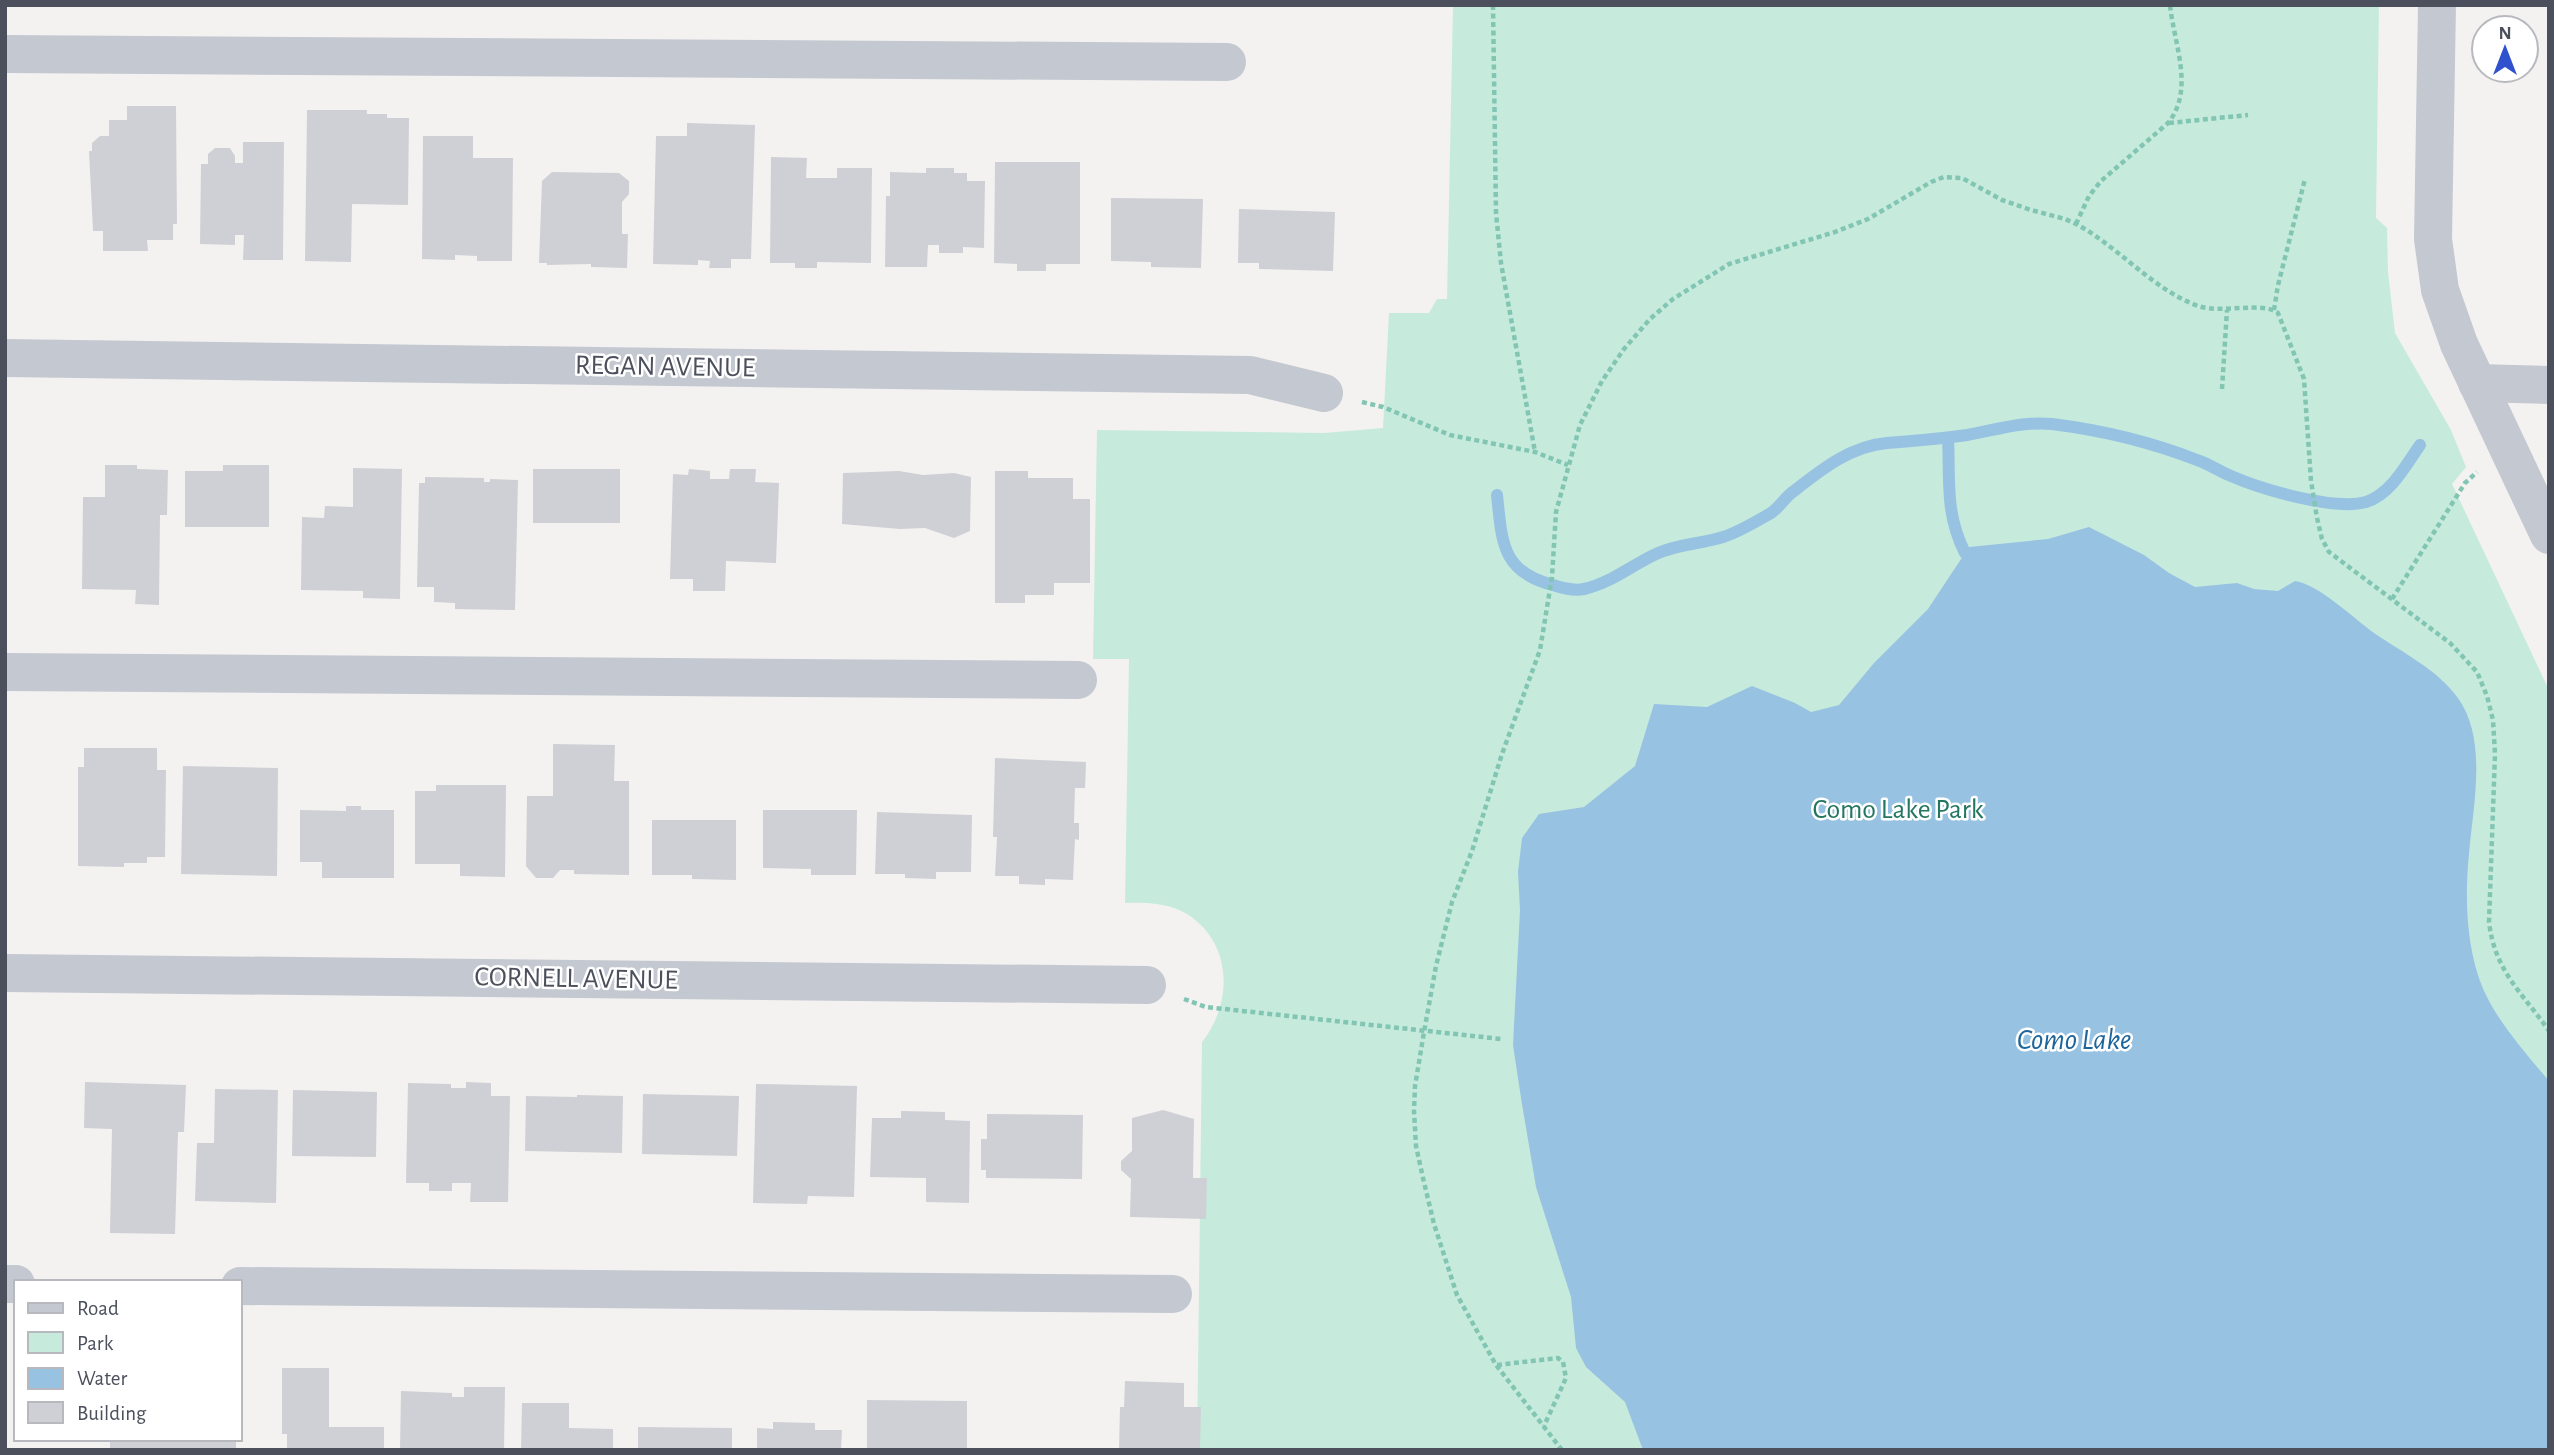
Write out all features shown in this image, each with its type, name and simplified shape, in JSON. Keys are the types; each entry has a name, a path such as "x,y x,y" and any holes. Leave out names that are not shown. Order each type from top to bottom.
{"street":[{"path":"2437,5 2434,258 2444,304 2477,383 2549,535"},
{"path":"5,54 1227,62"},
{"name":"REGAN AVENUE","path":"5,358 1250,375 1324,393"},
{"path":"2477,383 2549,385"},
{"path":"5,672 1078,680"},
{"name":"CORNELL AVENUE","path":"5,973 1147,985"},
{"path":"242,1286 1172,1294"}],"path":[{"path":"1493,5 1496,212 1501,262 1535,452"},
{"path":"2076,224 2101,181 2177,112 2183,82 2172,30 2170,5"},
{"path":"2168,123 2248,115"},
{"path":"1562,1450 1496,1365 1468,1319 1448,1273 1416,1146 1415,1086 1436,966 1452,902 1540,650 1552,578 1556,512 1580,425 1602,381 1650,318 1673,299 1729,264 1835,232 1868,219 1917,188 1944,177 1962,178 2002,200 2076,224 2197,305 2227,310 2274,310 2281,318 2304,379 2311,481 2322,539 2329,552 2450,643 2477,672 2487,696 2493,720 2495,754 2489,922 2491,938 2495,954 2523,999 2548,1027"},
{"path":"2274,310 2305,179"},
{"path":"2222,389 2227,310"},
{"path":"1324,393 1383,407 1450,435 1535,452 1568,465"},
{"path":"2392,599 2465,483 2481,468"},
{"path":"1147,985 1206,1007 1501,1039"},
{"path":"1496,1365 1558,1358 1563,1362 1566,1378 1544,1426"}],"green space":[{"name":"Como Lake Park","path":"1453,5 2379,5 2376,218 2387,228 2388,272 2395,333 2451,430 2466,467 2452,484 2549,690 2549,1450 1197,1450 1202,1042 1219,1010 1223,974 1213,941 1202,926 1187,914 1157,904 1125,903 1129,659 1093,659 1097,430 1324,433 1383,428 1389,313 1429,313 1437,299 1447,299"}],"water":[{"name":"Como Lake","path":"2089,527 2144,555 2195,587 2237,583 2254,589 2278,591 2295,581 2305,584 2336,603 2374,633 2440,678 2458,698 2467,715 2476,753 2467,884 2469,931 2474,961 2483,990 2499,1018 2549,1081 2549,1450 1643,1450 1625,1402 1586,1367 1576,1348 1571,1297 1536,1187 1513,1045 1520,910 1518,872 1522,838 1539,814 1584,807 1635,766 1654,704 1707,707 1752,686 1811,712 1839,705 1874,663 1928,609 1969,547 2048,539"}],"building":[{"path":"127,106 176,106 177,224 173,224 173,240 147,240 148,251 103,251 103,231 93,231 89,151 92,151 92,143 100,136 109,136 109,120 127,120"},
{"path":"307,110 367,110 367,114 387,114 387,118 409,118 408,205 352,204 351,262 305,261"},
{"path":"687,123 755,125 751,259 731,259 731,268 709,268 710,261 698,260 698,265 653,264 656,136 687,136"},
{"path":"423,136 473,136 473,158 513,158 512,261 477,261 477,256 455,255 455,260 422,259"},
{"path":"243,142 284,142 283,260 243,260 244,235 235,235 235,245 200,244 201,164 208,164 208,154 215,148 230,148 235,156 235,163 243,163"},
{"path":"771,157 807,158 806,178 837,178 837,168 872,168 871,263 817,262 817,268 795,268 795,263 770,263"},
{"path":"995,162 1080,162 1080,264 1046,264 1046,271 1017,271 1017,264 994,263"},
{"path":"926,168 954,168 954,173 967,173 967,181 985,181 984,248 963,247 963,253 939,253 939,245 928,245 927,267 885,267 886,196 890,196 890,172 926,173"},
{"path":"552,172 619,173 629,181 629,194 622,202 622,234 628,234 627,268 539,263 542,181"},
{"path":"1111,198 1203,199 1201,268 1151,267 1151,262 1111,261"},
{"path":"1239,209 1335,212 1333,271 1259,269 1259,263 1238,263"},
{"path":"105,465 137,465 137,469 168,470 167,515 160,515 159,605 135,604 136,590 82,589 83,497 105,497"},
{"path":"223,465 269,465 269,527 185,527 185,471 223,471"},
{"path":"353,468 402,469 400,599 363,598 363,591 301,590 302,517 324,518 325,506 353,507"},
{"path":"533,469 620,469 620,523 533,523"},
{"path":"689,469 710,471 710,479 729,479 730,469 756,469 755,482 779,483 776,563 726,561 725,591 693,591 693,579 670,579 673,474 688,475"},
{"path":"899,471 923,475 954,473 971,477 970,531 954,538 925,528 900,529 842,524 843,473"},
{"path":"995,471 1028,471 1028,478 1073,478 1073,499 1090,499 1090,583 1054,583 1054,595 1025,595 1025,603 995,603"},
{"path":"425,477 484,478 484,482 490,482 490,479 518,480 515,610 455,609 455,603 434,602 434,587 417,587 419,483 425,483"},
{"path":"553,744 615,745 614,781 629,781 629,875 574,874 574,870 560,870 553,878 536,878 526,866 527,796 553,796"},
{"path":"84,748 157,748 157,770 166,770 165,857 147,857 147,863 124,863 124,867 78,866 78,767 84,767"},
{"path":"995,758 1086,762 1085,788 1075,788 1074,823 1079,823 1079,840 1075,839 1073,880 1045,879 1045,885 1019,884 1019,876 995,876"},
{"path":"183,766 278,768 277,876 181,874"},
{"path":"436,785 506,785 505,877 460,876 460,864 415,864 415,791 436,791"},
{"path":"346,806 361,806 361,810 394,810 394,878 322,878 322,862 300,862 300,810 346,811"},
{"path":"763,810 857,810 856,875 811,875 811,869 763,868"},
{"path":"877,812 972,815 971,872 936,872 936,879 905,878 905,874 875,874"},
{"path":"652,820 736,820 736,880 692,879 692,875 652,875"},
{"path":"85,1082 186,1085 184,1132 178,1132 175,1234 110,1233 112,1129 84,1128"},
{"path":"466,1082 491,1083 491,1096 510,1096 508,1202 470,1202 471,1183 452,1183 452,1191 429,1191 429,1183 406,1183 408,1083 451,1084 451,1088 466,1088"},
{"path":"756,1084 857,1086 854,1197 808,1196 807,1204 753,1203"},
{"path":"215,1089 278,1090 276,1203 195,1201 197,1143 214,1143"},
{"path":"293,1090 377,1092 376,1157 292,1156"},
{"path":"643,1094 739,1096 737,1156 642,1154"},
{"path":"526,1096 623,1096 622,1153 525,1151"},
{"path":"1163,1110 1194,1119 1193,1178 1207,1178 1206,1219 1130,1217 1131,1179 1121,1170 1121,1161 1132,1151 1132,1118"},
{"path":"901,1111 945,1112 945,1120 970,1121 969,1203 926,1202 926,1178 870,1177 872,1118 901,1118"},
{"path":"987,1114 1083,1115 1082,1179 986,1178 986,1170 981,1170 981,1139 987,1139"},
{"path":"282,1368 329,1368 329,1427 384,1427 384,1450 287,1450 287,1434 282,1434"},
{"path":"1125,1381 1184,1383 1184,1407 1201,1407 1200,1450 1119,1450 1120,1407 1124,1407"},
{"path":"464,1387 505,1387 504,1450 400,1450 401,1391 452,1393 452,1397 464,1397"},
{"path":"867,1400 967,1401 967,1450 867,1450"},
{"path":"522,1403 569,1403 569,1428 613,1429 613,1450 521,1450"},
{"path":"773,1422 815,1423 815,1430 842,1430 841,1450 757,1450 757,1428 773,1429"},
{"path":"638,1427 732,1428 732,1450 638,1450"},
{"path":"110,1441 236,1441 236,1450 110,1450"}],"waterway":[{"path":"1497,495 1503,540 1514,563 1536,579 1580,590 1603,583 1664,551 1715,539 1742,529 1771,513 1791,493 1826,467 1849,454 1874,445 1957,436 2020,425 2052,424 2144,442 2278,492 2336,504 2366,502 2383,493 2420,445"},
{"path":"1948,438 1951,511 1965,553"}]}
